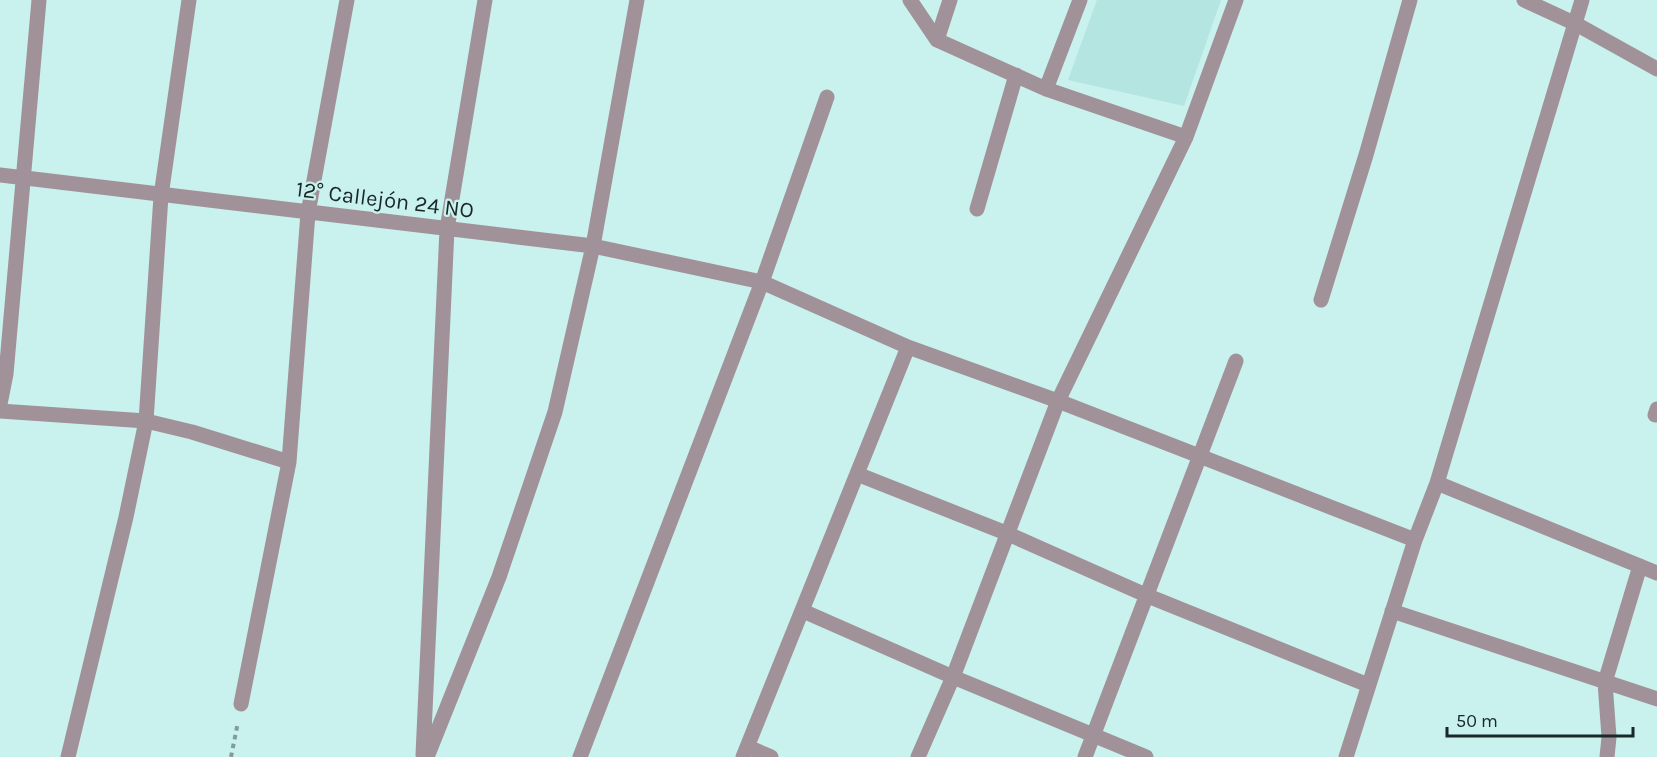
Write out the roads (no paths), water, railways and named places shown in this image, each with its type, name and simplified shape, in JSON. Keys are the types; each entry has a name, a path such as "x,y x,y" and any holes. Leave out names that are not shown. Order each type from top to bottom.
{"street":[{"path":"0,404 6,374 39,0"},
{"path":"68,757 126,517 146,421 161,196 189,0"},
{"path":"241,704 289,462 308,213 347,0"},
{"path":"425,757 447,229 485,0"},
{"path":"425,757 499,577 555,412 593,246 637,0"},
{"path":"910,0 937,40 1046,89 1186,137"},
{"path":"937,40 950,0"},
{"path":"1046,89 1080,0"},
{"path":"918,757 953,677 1058,401 1186,137 1236,0"},
{"path":"1321,300 1410,0"},
{"path":"1524,0 1576,24 1657,69"},
{"path":"1346,757 1415,540 1437,483 1582,0"},
{"path":"977,209 1016,75"},
{"path":"580,757 762,282 826,97"},
{"name":"12° Callejón 24 NO","path":"0,175 593,246 762,282 909,347 1058,401 1415,540"},
{"path":"771,757 746,752 909,347"},
{"path":"1085,757 1095,736 1236,361"},
{"path":"0,411 146,421 192,432 289,462"},
{"path":"857,474 1006,533 1148,596 1368,685"},
{"path":"1437,483 1657,573"},
{"path":"1607,757 1609,718 1605,682 1640,566"},
{"path":"803,611 953,677 1146,757"},
{"path":"1392,611 1657,699"}]}
